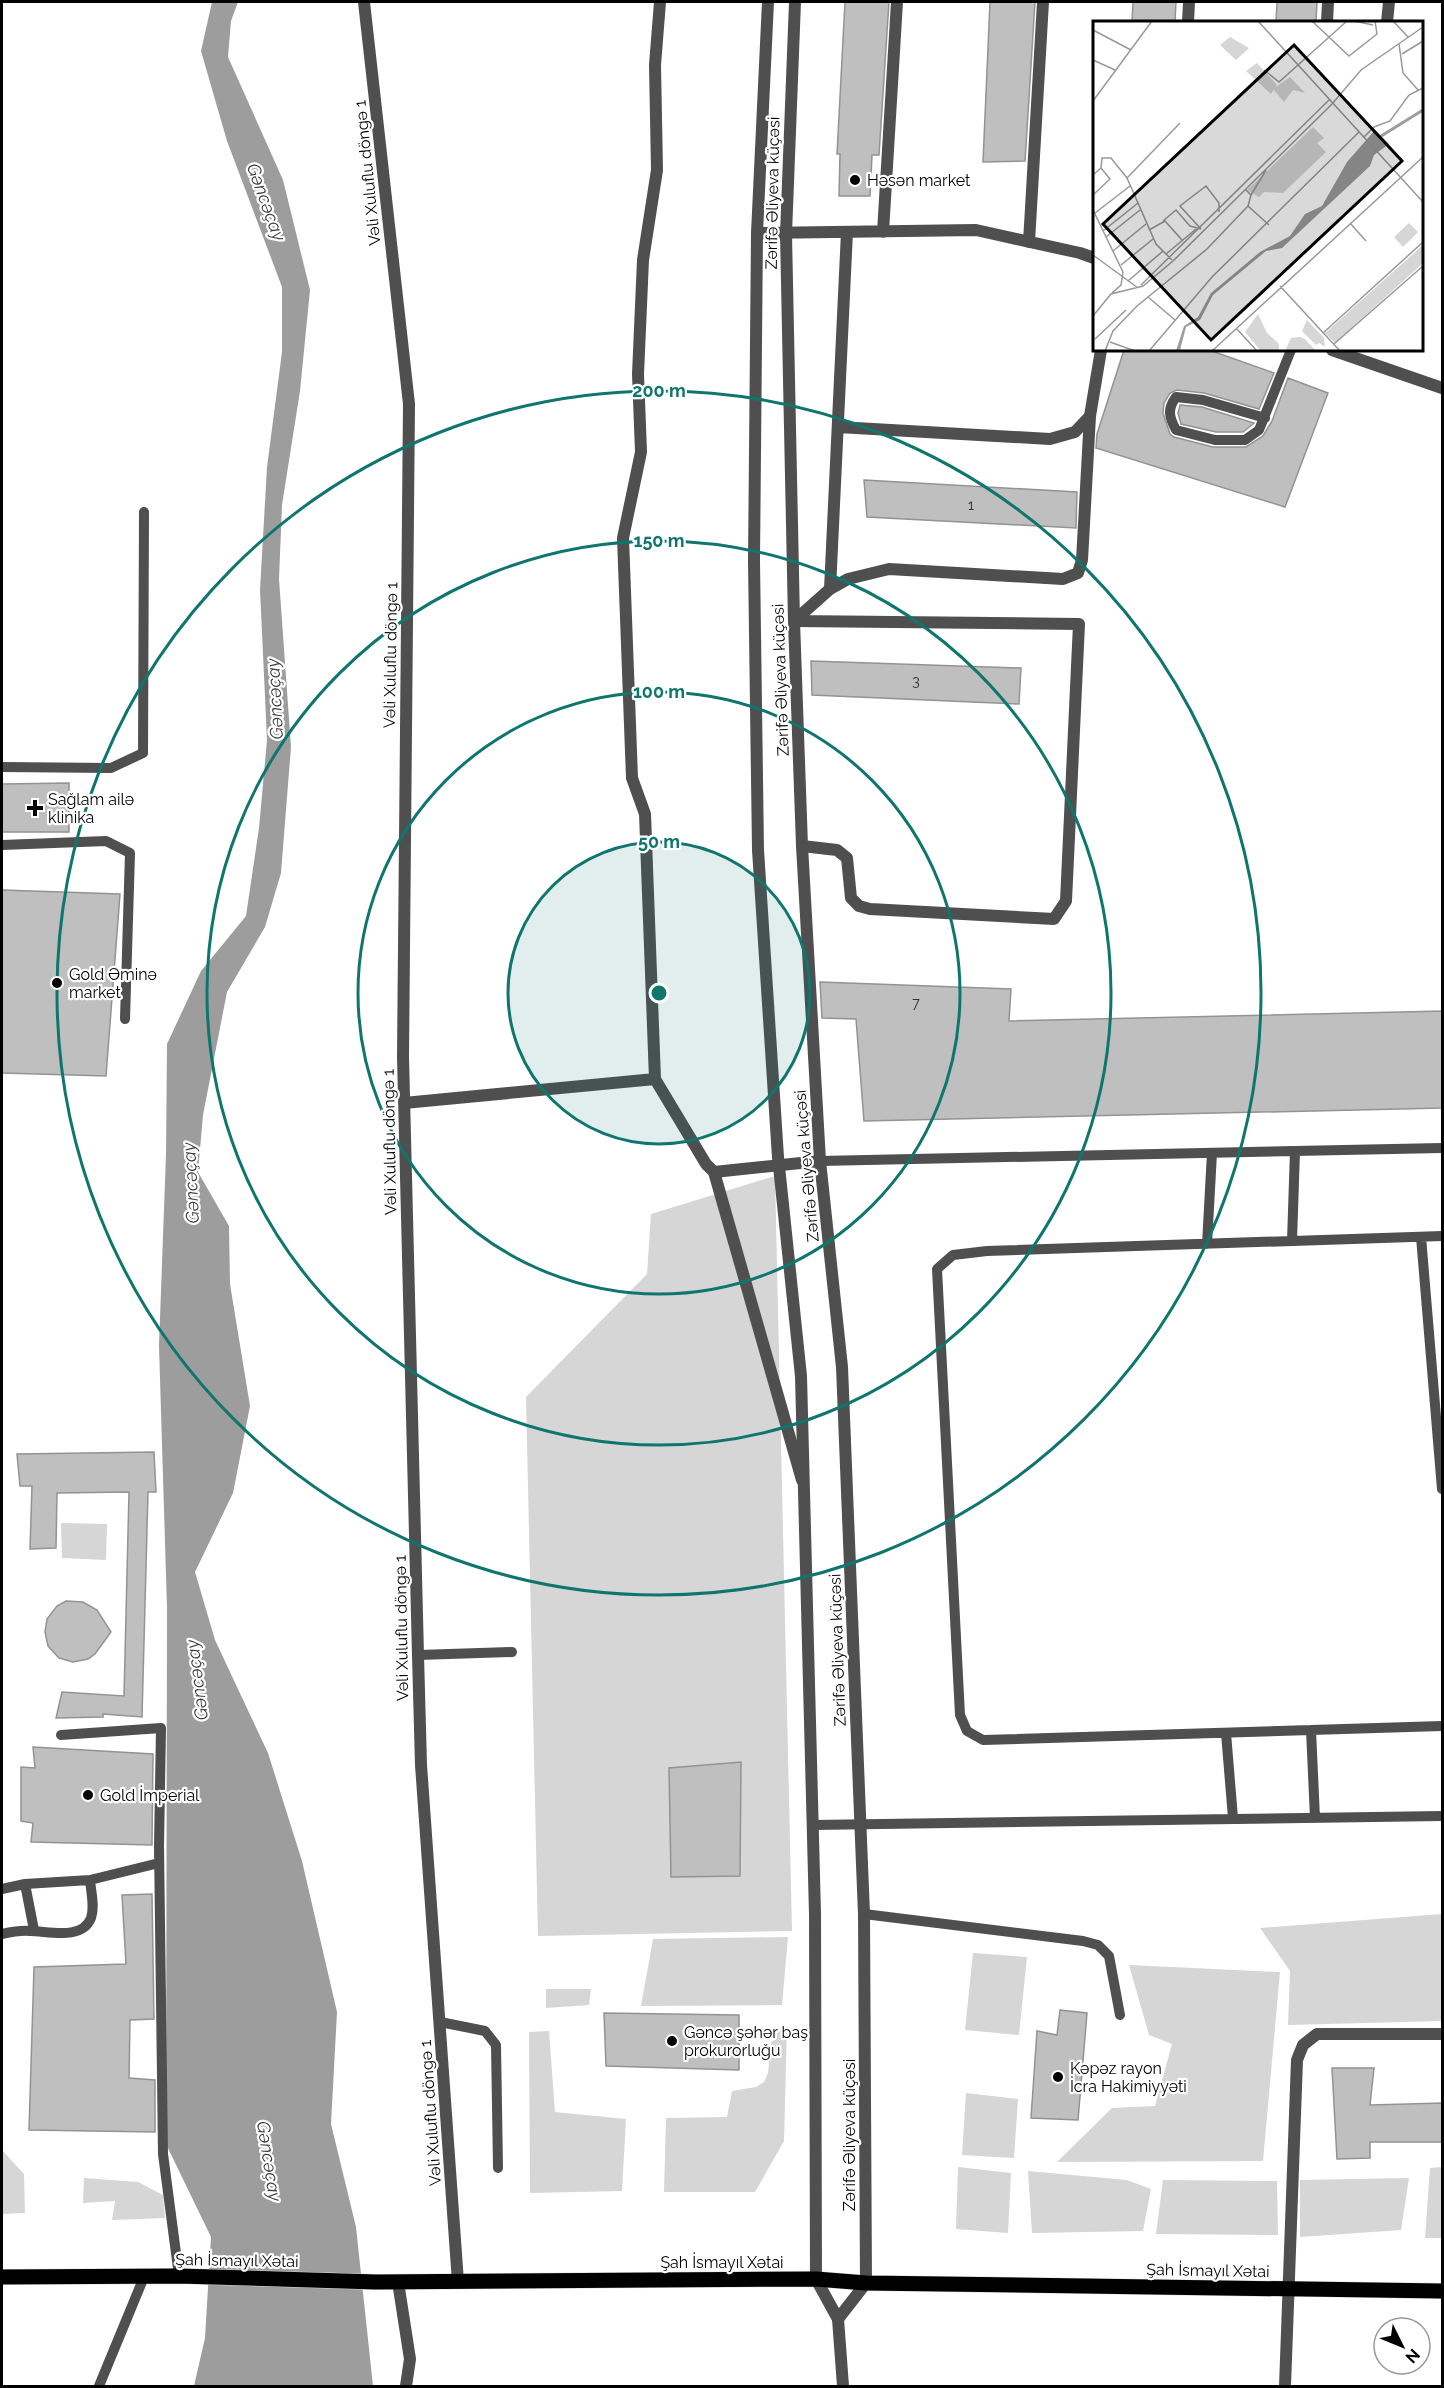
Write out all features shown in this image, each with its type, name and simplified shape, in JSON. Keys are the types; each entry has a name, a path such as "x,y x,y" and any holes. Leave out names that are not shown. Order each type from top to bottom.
{"main road":[{"name":"Şah İsmayıl Xətai","path":"2,2277 184,2277 376,2282 816,2279 866,2283 1443,2291"}],"street":[{"name":"Vəli Xuluflu döngə 1","path":"364,2 409,404 403,1033 418,1655 421,1765 458,2282"},
{"path":"660,2 655,65 657,170 643,260 638,374 641,452 623,538 632,778 645,814 655,1079 706,1164 714,1172 804,1486"},
{"name":"Zərifə Əliyeva küçəsi","path":"768,2 757,233 754,561 758,850 779,1167 801,1376 815,1914 816,2279 838,2319 843,2386"},
{"name":"Zərifə Əliyeva küçəsi","path":"795,2 786,234 794,621 802,846 820,1161 842,1367 864,1914 866,2283"},
{"path":"884,232 897,2"},
{"path":"1029,242 1043,2"},
{"path":"1188,21 1190,2"},
{"path":"1327,21 1328,2"},
{"path":"1387,21 1389,2"},
{"path":"757,233 976,230 1093,257"},
{"path":"830,588 847,232"},
{"path":"794,621 830,588 848,579 889,569 1063,579 1078,573 1082,560 1090,416 1101,351"},
{"path":"1338,351 1363,355 1443,388"},
{"path":"838,427 1050,439 1075,432 1090,416"},
{"path":"794,621 1079,624 1066,901 1054,919 870,909 860,906 851,898 847,858 837,849 802,846"},
{"path":"404,1103 655,1079"},
{"path":"714,1172 820,1161"},
{"path":"1285,2386 1297,2060 1303,2045 1317,2034 1443,2034"},
{"path":"398,2282 410,2359 406,2386"},
{"path":"838,2319 866,2283"}],"lane":[{"path":"1265,418 1203,400 1176,397 1171,404 1169,416 1176,430 1215,440 1245,440 1259,430 1265,418 1291,351"},
{"path":"2,767 111,768 143,753 144,512"},
{"path":"2,845 105,841 130,853 125,1019"},
{"path":"820,1161 1443,1148"},
{"path":"1292,1241 1295,1151"},
{"path":"1207,1244 1212,1153"},
{"path":"1443,1236 987,1251 953,1255 937,1269 960,1715 967,1731 983,1740 1443,1726"},
{"path":"1421,1237 1443,1490"},
{"path":"418,1655 512,1652"},
{"path":"61,1735 161,1728 159,1863 163,2154 184,2277"},
{"path":"1311,1730 1315,1818"},
{"path":"1226,1733 1233,1818"},
{"path":"813,1826 1443,1816"},
{"path":"2,1888 25,1884 90,1880 159,1863"},
{"path":"2,1934 34,1930 72,1933 84,1928 91,1919 93,1907 90,1880"},
{"path":"25,1884 34,1930"},
{"path":"864,1914 1071,1939 1098,1945 1109,1956 1120,2015"},
{"path":"440,2022 485,2031 496,2045 498,2168"},
{"path":"99,2386 144,2277"}],"shaded area":[{"path":"775,1176 792,1931 538,1936 526,1397 647,1274 651,1214"},
{"path":"61,1523 107,1524 106,1560 62,1558"},
{"path":"1442,1914 1442,2021 1288,2025 1290,1971 1260,1928"},
{"path":"788,1937 782,2005 641,2006 653,1939"},
{"path":"973,1953 1027,1957 1019,2035 965,2030"},
{"path":"1129,1965 1280,1972 1263,2161 1057,2162 1112,2108 1155,2106 1172,2044 1149,2035"},
{"path":"546,1989 591,1989 589,2005 546,2008"},
{"path":"782,2027 787,2028 784,2141 755,2192 664,2192 666,2118 727,2117 732,2091 756,2087 764,2082 768,2073 771,2043"},
{"path":"549,2031 555,2112 626,2119 622,2191 530,2193 529,2032"},
{"path":"966,2093 1018,2099 1014,2158 962,2155"},
{"path":"2,2150 24,2174 25,2213 2,2214"},
{"path":"958,2167 1011,2173 1008,2233 956,2229"},
{"path":"1442,2167 1442,2238 1425,2238 1430,2168"},
{"path":"1028,2171 1127,2180 1151,2189 1143,2231 1032,2233"},
{"path":"84,2178 138,2182 163,2195 165,2218 112,2220 115,2201 83,2203"},
{"path":"1409,2178 1401,2230 1300,2237 1300,2180"},
{"path":"1163,2180 1277,2181 1278,2235 1156,2234"}],"water":[{"name":"Gəncəçay","path":"212,2 238,2 231,21 228,57 283,180 310,290 300,391 282,505 279,579 291,747 281,873 265,927 227,992 203,1115 198,1172 229,1226 230,1284 250,1406 233,1493 195,1572 215,1640 268,1753 302,1861 337,2012 331,2124 356,2227 373,2386 194,2386 205,2338 211,2237 166,2144 167,1608 159,1346 166,1154 167,1044 201,971 246,916 259,828 267,740 260,590 267,467 282,352 282,287 227,141 201,51"}],"building":[{"path":"845,2 889,2 879,155 872,155 870,196 839,196 840,154 837,154"},
{"path":"990,2 1035,2 1025,161 983,162"},
{"path":"1133,2 1176,2 1175,21 1132,21"},
{"path":"1277,2 1317,2 1316,21 1276,21"},
{"path":"1124,351 1212,351 1274,373 1259,409 1204,393 1177,390 1170,393 1164,403 1163,413 1170,434 1213,447 1246,447 1263,436 1272,421 1288,378 1328,393 1285,507 1096,448 1097,434"},
{"path":"1180,405 1202,407 1254,423 1243,432 1216,432 1181,424 1178,413"},
{"path":"864,480 1077,492 1076,528 867,517"},
{"path":"811,661 1021,668 1019,704 812,695"},
{"name":"Sağlam ailə klinika","path":"69,783 69,832 2,832 2,784"},
{"name":"Gold Əminə market","path":"2,890 120,894 106,1076 2,1073"},
{"path":"820,982 1011,989 1009,1021 1443,1011 1443,1108 864,1121 856,1019 822,1018"},
{"path":"154,1452 156,1492 148,1492 142,1717 103,1714 103,1717 56,1718 62,1692 124,1696 129,1492 57,1493 56,1548 30,1549 32,1486 20,1486 17,1454"},
{"path":"66,1601 83,1602 97,1610 111,1632 95,1654 88,1659 73,1662 59,1658 48,1646 45,1632 47,1619 57,1606"},
{"name":"Gold İmperial","path":"33,1747 153,1754 152,1845 31,1842 33,1823 21,1821 21,1767 35,1768"},
{"path":"741,1762 740,1876 671,1877 669,1768"},
{"path":"152,1894 154,2019 130,2020 129,2078 155,2080 155,2132 29,2130 34,1967 126,1964 122,1895"},
{"name":"Kəpəz rayon İcra Hakimiyyəti","path":"1060,2010 1087,2013 1078,2120 1031,2118 1037,2031 1057,2035"},
{"name":"Gəncə şəhər baş prokurorluğu","path":"604,2013 739,2015 739,2070 606,2066"},
{"path":"1332,2068 1374,2068 1370,2105 1443,2103 1443,2142 1370,2142 1370,2158 1337,2159"}],"place":[{"name":"Həsən market","path":"855,180"},
{"name":"Sağlam ailə klinika","path":"35,808"},
{"name":"Gold Əminə market","path":"57,983"},
{"name":"Gold İmperial","path":"88,1795"},
{"name":"Gəncə şəhər baş prokurorluğu","path":"672,2041"},
{"name":"Kəpəz rayon İcra Hakimiyyəti","path":"1058,2077"}]}
